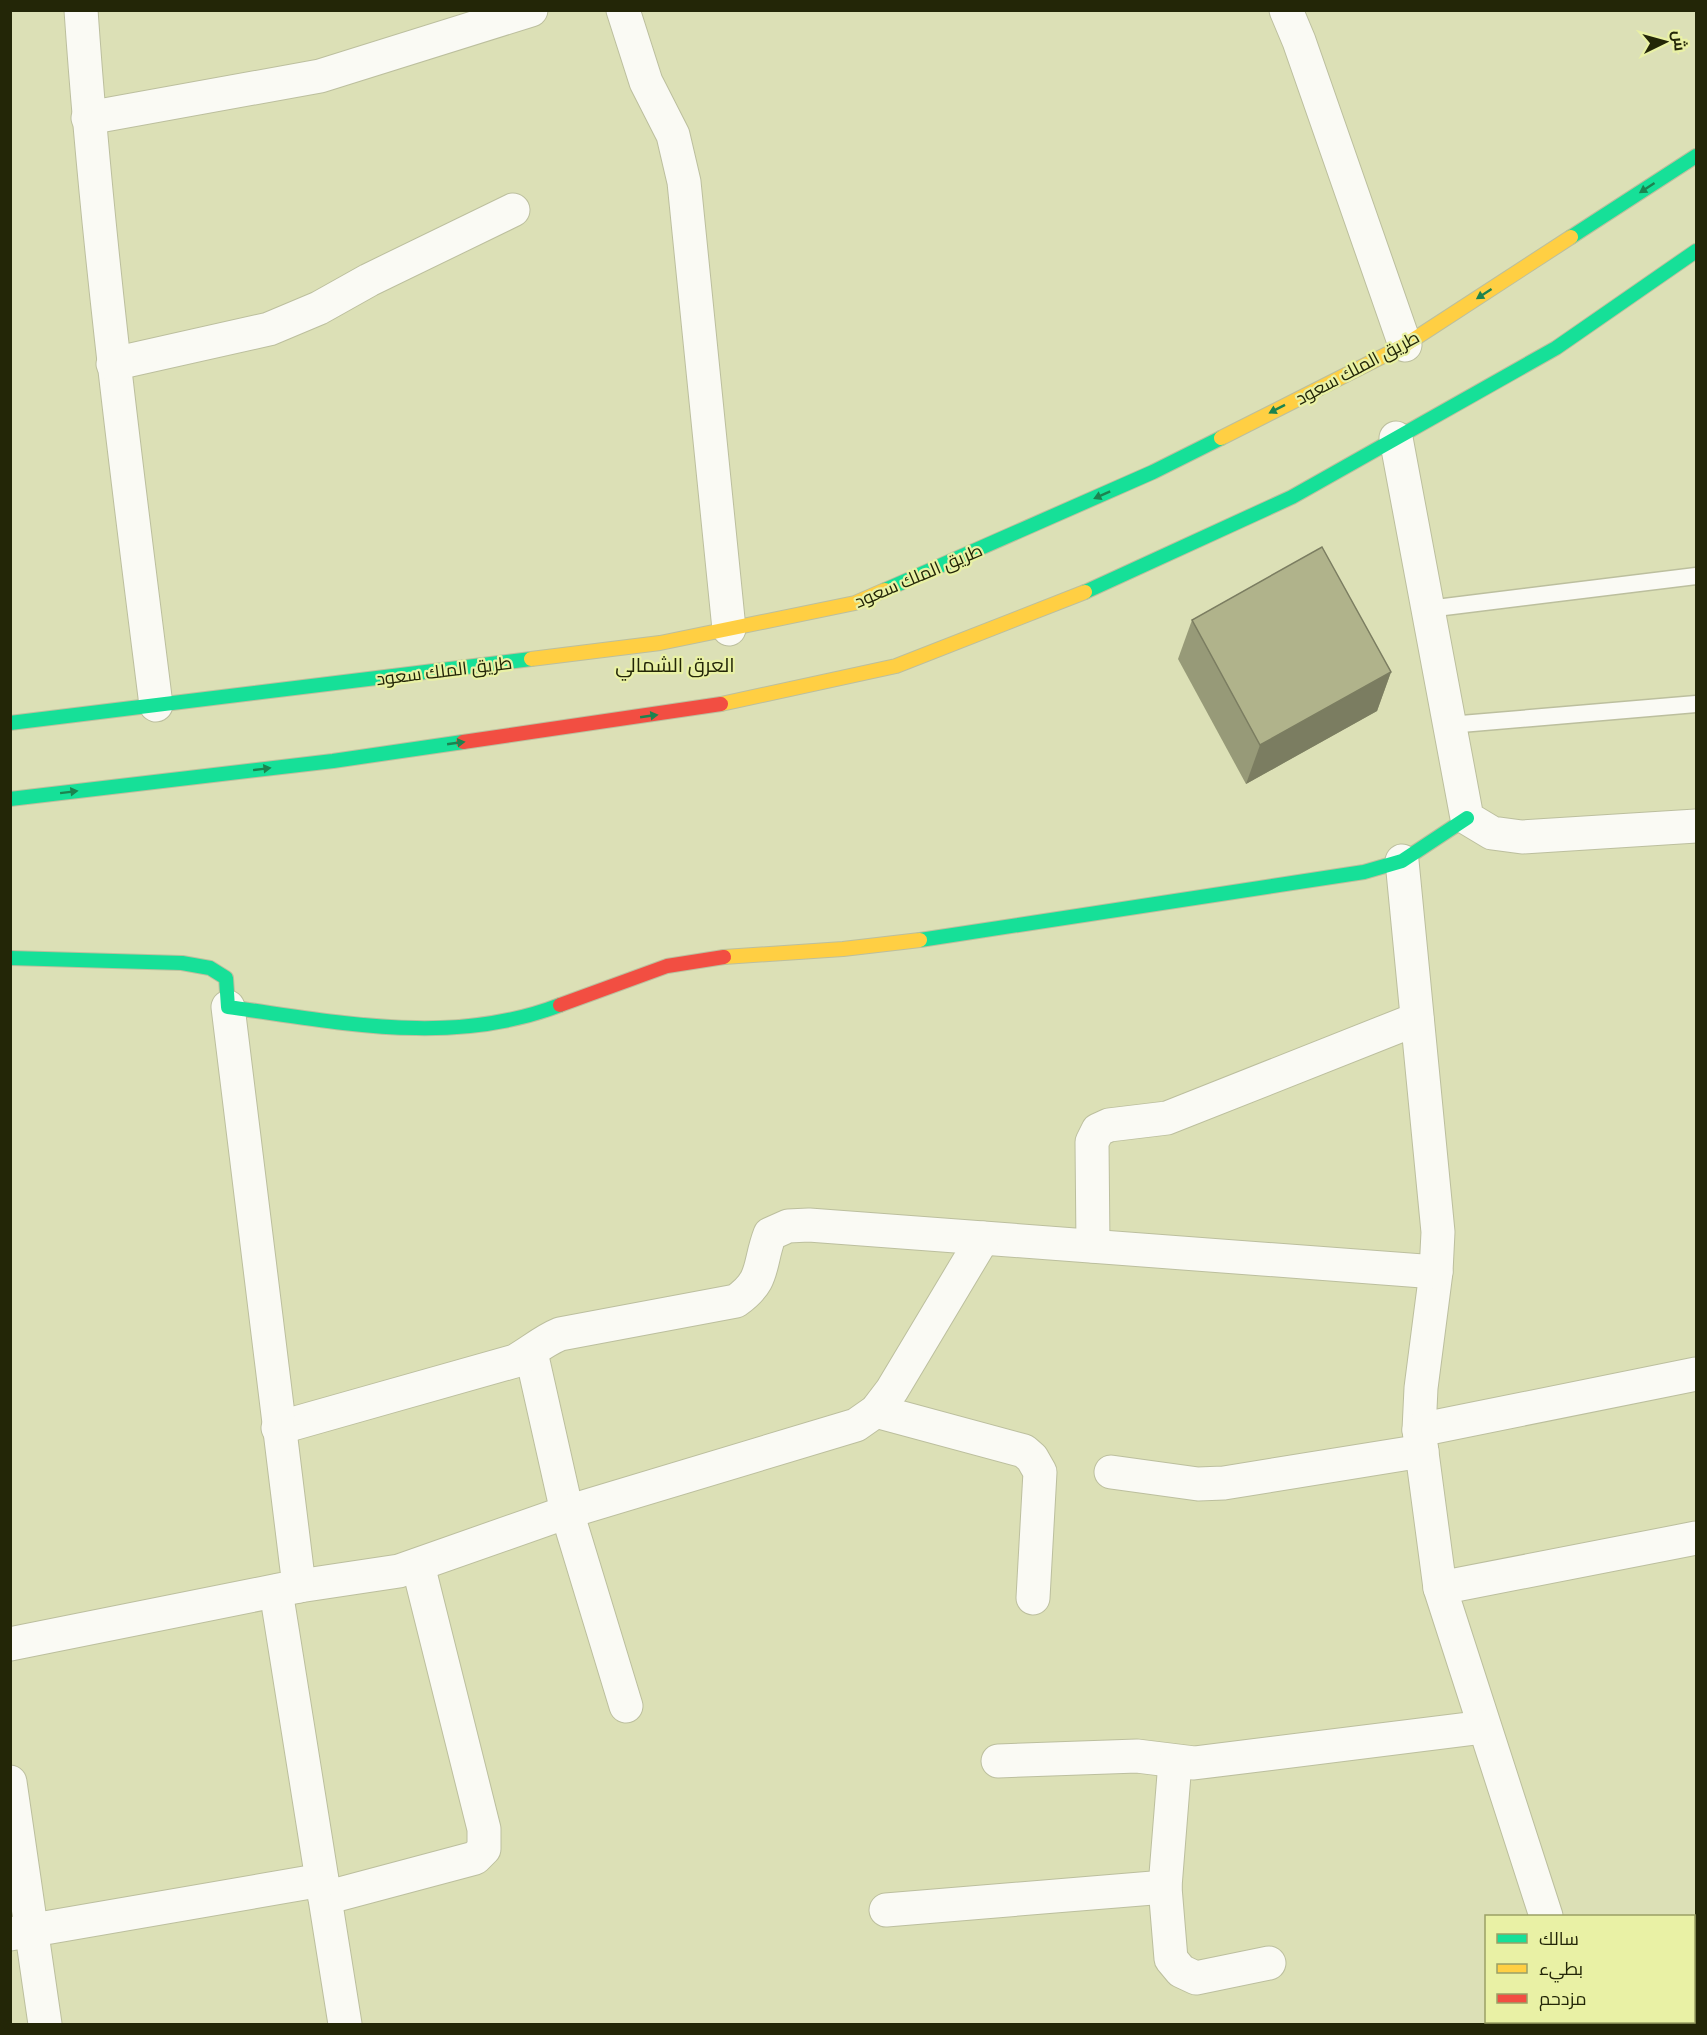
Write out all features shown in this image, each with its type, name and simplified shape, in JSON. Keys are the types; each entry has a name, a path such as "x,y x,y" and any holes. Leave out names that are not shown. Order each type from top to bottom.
{"main road":[{"name":"طريق الملك سعود","path":"10,723 660,643 855,603 1154,472 1405,345 1696,156"},
{"path":"10,799 333,761 697,709 896,666 1066,601 1292,497 1556,348 1696,251"},
{"path":"10,958 182,963 210,968 226,978 228,1007 413,1030 461,1028 504,1022 555,1008 654,970 687,962 891,944 1364,872 1402,861 1467,818"}],"street":[{"path":"81,10 88,118 113,364 156,705"},
{"path":"88,118 320,76 531,10"},
{"path":"623,10 646,82 673,135 684,182 729,629"},
{"path":"1286,10 1303,50 1405,345"},
{"path":"113,364 269,329 319,308 369,280 513,210"},
{"path":"1396,438 1467,818 1492,832 1522,837 1696,826"},
{"path":"1402,861 1437,1232 1436,1272 1421,1388 1420,1440 1440,1588 1545,1915"},
{"path":"228,1007 278,1428 288,1588 324,1889 345,2025"},
{"path":"1093,1246 1092,1142 1098,1130 1109,1125 1167,1118 1418,1019"},
{"path":"278,1428 515,1361 531,1352 544,1340 560,1334 736,1301 759,1279 770,1234 788,1226 809,1225 1436,1272"},
{"path":"10,1644 288,1588 399,1571 567,1512 856,1425 876,1411 892,1390 982,1238"},
{"path":"531,1352 567,1512 626,1706"},
{"path":"1111,1472 1198,1484 1224,1483 1420,1440 1696,1374"},
{"path":"876,1411 1024,1451 1032,1458 1040,1472 1033,1598"},
{"path":"1440,1588 1696,1538"},
{"path":"20,1932 324,1889 475,1858 484,1849 484,1829 418,1565"},
{"path":"998,1761 1137,1755 1194,1763 1484,1726"},
{"path":"1175,1762 1165,1887 1171,1959 1180,1971 1196,1978 1269,1963"},
{"path":"10,1782 20,1932 45,2025"},
{"path":"886,1910 1165,1887"}],"lane":[{"path":"1428,609 1696,576"},
{"path":"1449,725 1696,704"}],"building":[{"path":"1322,547 1391,672 1260,745 1192,620"}],"traffic: fast":[{"path":"1571,237 1696,156"},
{"path":"1085,592 1292,497 1556,348 1696,251"},
{"path":"885,590 1153,472 1221,438"},
{"path":"10,723 531,659"},
{"path":"10,799 333,761 463,742"},
{"path":"920,940 1364,872 1402,861 1467,818"},
{"path":"10,958 182,963 210,968 226,978 228,1007 353,1024 437,1028 478,1025 519,1018 560,1005"}],"traffic: slow":[{"path":"1221,438 1405,345 1571,237"},
{"path":"531,659 660,643 855,603 885,590"},
{"path":"721,704 896,666 1085,592"},
{"path":"724,957 843,949 920,940"}],"traffic: jam":[{"path":"463,742 721,704"},
{"path":"560,1005 667,966 724,957"}],"district":[{"name":"العرق الشمالي","path":"675,664"}]}
